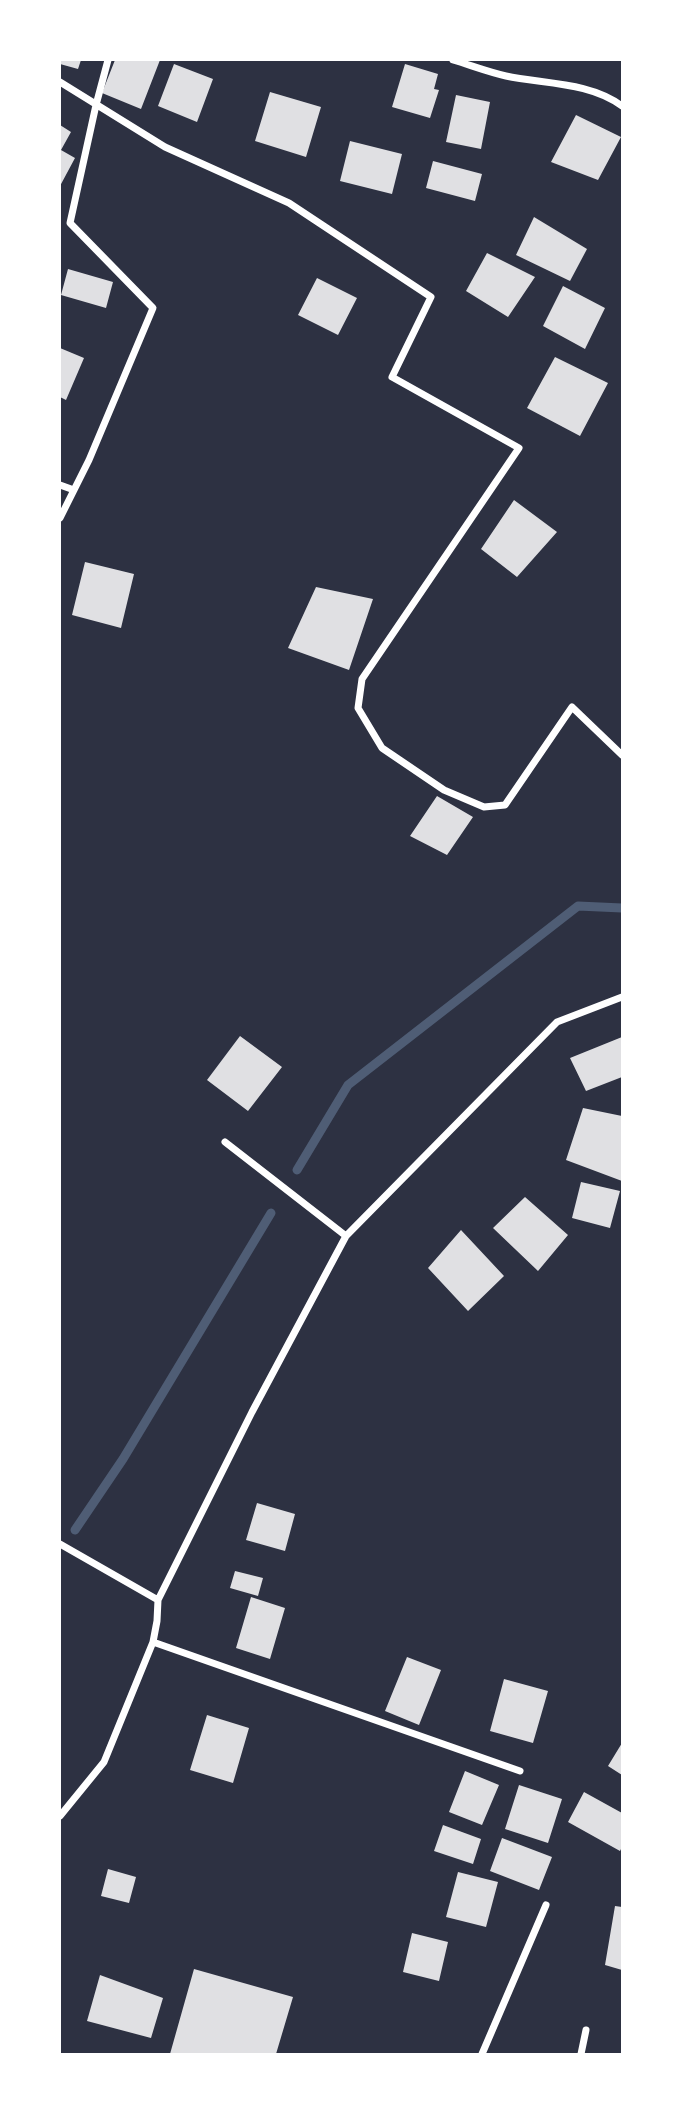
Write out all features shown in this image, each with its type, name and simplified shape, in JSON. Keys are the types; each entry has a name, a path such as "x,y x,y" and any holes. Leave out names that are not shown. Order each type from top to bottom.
{"street":[{"path":"60,518 89,460 153,308 70,223 108,60"},
{"path":"453,60 505,75 593,91 622,106"},
{"path":"60,82 165,147 289,203 431,297 392,377 519,448 362,679 358,708 382,748 444,790 484,807 505,806 572,707 622,755"},
{"path":"60,485 74,490"},
{"path":"60,1816 104,1762 153,1642 158,1621 158,1600 252,1412 346,1236 557,1022 622,998"},
{"path":"225,1142 346,1236"},
{"path":"60,1544 158,1600"},
{"path":"153,1642 520,1771"},
{"path":"482,2054 546,1905"},
{"path":"581,2054 586,2030"}],"building":[{"path":"60,60 81,60 78,69 60,64"},
{"path":"115,60 160,60 141,109 102,93"},
{"path":"174,64 213,79 197,122 158,106"},
{"path":"405,64 438,74 434,89 439,90 430,118 392,107"},
{"path":"270,92 321,107 306,157 255,141"},
{"path":"456,95 490,102 481,149 446,142"},
{"path":"576,115 621,137 598,180 551,162"},
{"path":"60,125 71,132 61,150 75,158 60,186"},
{"path":"350,141 402,154 392,194 340,181"},
{"path":"433,161 482,174 475,201 426,188"},
{"path":"534,217 587,249 570,281 516,255"},
{"path":"487,253 535,277 508,317 466,291"},
{"path":"68,269 113,282 106,308 61,295"},
{"path":"317,278 357,298 338,335 298,315"},
{"path":"563,286 605,308 585,349 543,326"},
{"path":"60,348 84,358 66,400 60,397"},
{"path":"555,357 608,383 580,436 527,408"},
{"path":"514,500 557,532 517,577 481,549"},
{"path":"85,562 134,574 121,628 72,615"},
{"path":"316,587 373,599 349,670 288,648"},
{"path":"437,796 473,817 447,855 410,836"},
{"path":"240,1036 282,1067 248,1111 207,1080"},
{"path":"622,1037 622,1077 586,1091 570,1058"},
{"path":"583,1108 622,1116 622,1181 566,1160"},
{"path":"581,1182 620,1191 610,1228 572,1218"},
{"path":"525,1197 568,1235 538,1271 493,1228"},
{"path":"461,1230 504,1276 468,1311 428,1268"},
{"path":"257,1503 295,1514 285,1551 246,1540"},
{"path":"235,1571 263,1578 258,1596 230,1588"},
{"path":"251,1597 285,1608 270,1659 236,1648"},
{"path":"407,1657 441,1670 419,1725 385,1711"},
{"path":"504,1679 548,1691 533,1743 490,1731"},
{"path":"207,1715 249,1728 233,1783 190,1770"},
{"path":"622,1743 622,1775 608,1766"},
{"path":"465,1771 499,1785 482,1825 449,1812"},
{"path":"519,1785 562,1799 548,1843 505,1829"},
{"path":"584,1792 622,1813 620,1851 568,1822"},
{"path":"443,1825 481,1839 473,1864 434,1851"},
{"path":"502,1838 552,1857 539,1890 490,1871"},
{"path":"108,1869 136,1877 129,1903 101,1896"},
{"path":"458,1872 498,1882 486,1927 446,1917"},
{"path":"615,1906 622,1907 622,1970 605,1965"},
{"path":"412,1933 448,1942 439,1981 403,1972"},
{"path":"194,1969 293,1997 276,2054 170,2054"},
{"path":"100,1975 163,1998 151,2038 87,2021"}],"waterway":[{"path":"297,1170 348,1085 578,906 622,908"},
{"path":"75,1530 123,1459 271,1213"}]}
